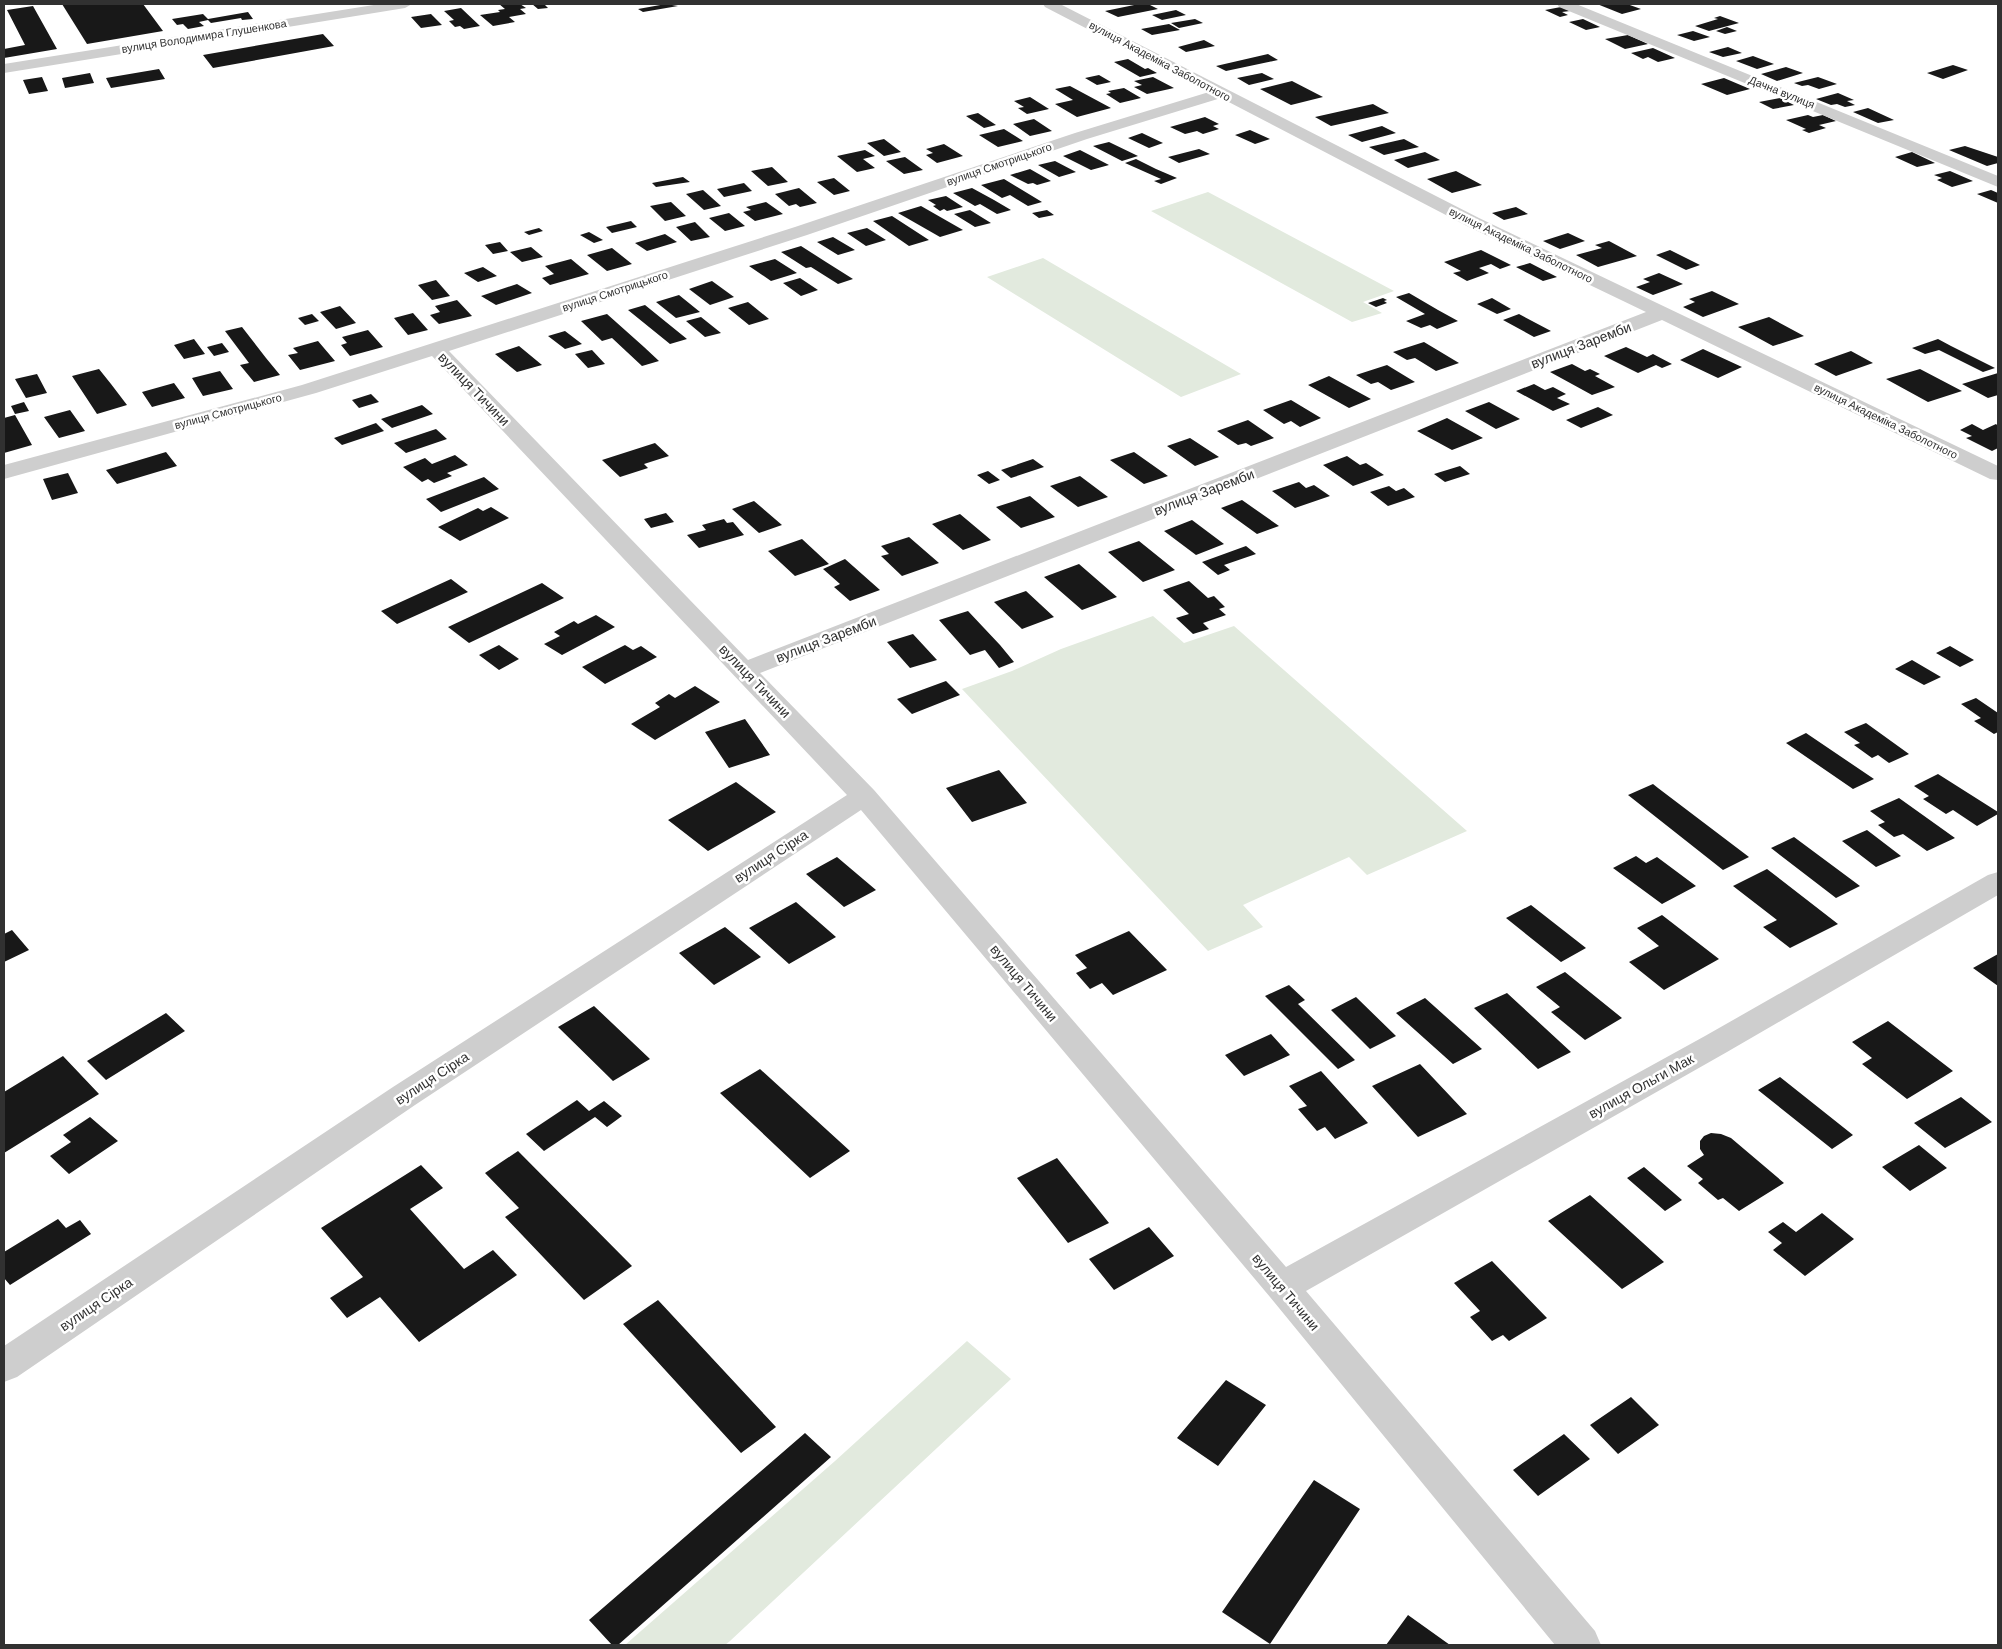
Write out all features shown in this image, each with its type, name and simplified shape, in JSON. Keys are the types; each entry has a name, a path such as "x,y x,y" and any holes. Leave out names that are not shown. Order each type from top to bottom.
{"street":[{"name":"вулиця Володимира Глушенкова","path":"4,69 405,4"},
{"name":"вулиця Академіка Заболотного","path":"1050,4 1473,222 1998,474"},
{"name":"Дачна вулиця","path":"1564,4 1791,95 1998,182"},
{"name":"вулиця Смотрицького","path":"4,472 309,389 811,228 1081,136 1221,93"},
{"name":"вулиця Заремби","path":"746,670 1662,313"},
{"name":"вулиця Тичини","path":"436,349 746,670 864,796 1282,1287 1581,1645"},
{"name":"вулиця Сірка","path":"4,1366 404,1096 864,796"},
{"name":"вулиця Ольги Мак","path":"1282,1287 1707,1049 1998,882"}],"shaded area":[{"path":"1208,192 1394,291 1363,302 1382,313 1352,322 1151,211"},
{"path":"1043,258 1241,374 1181,397 987,277"},
{"path":"1153,616 1184,643 1234,626 1467,831 1367,875 1349,857 1243,905 1263,927 1208,951 962,689 1012,671 1061,649"},
{"path":"967,1341 1011,1379 730,1641 725,1645 625,1645 835,1461"}],"building":[{"path":"62,4 143,4 163,31 87,44"},
{"path":"499,4 520,4 526,8 520,9 526,14 509,17 515,22 493,26 480,15 500,12 498,10 505,9"},
{"path":"532,4 544,4 548,8 538,9"},
{"path":"666,4 678,6 643,12 638,9"},
{"path":"1148,4 1158,9 1118,17 1105,11"},
{"path":"1597,4 1627,4 1641,9 1622,14"},
{"path":"33,6 57,49 4,58 4,49 25,45 7,10"},
{"path":"1561,7 1570,11 1562,12 1568,15 1560,17 1545,10"},
{"path":"461,8 480,26 464,29 460,26 455,27 449,21 454,20 444,11"},
{"path":"1176,10 1186,15 1162,20 1152,15"},
{"path":"248,12 253,19 242,20 241,18 211,23 208,20 199,22 204,26 188,29 183,24 177,25 172,19 203,14 208,19"},
{"path":"431,14 442,25 421,28 411,17"},
{"path":"1720,16 1739,23 1709,31 1695,26 1718,19 1714,18"},
{"path":"1195,19 1203,23 1179,28 1171,23"},
{"path":"1583,19 1600,27 1586,30 1569,22"},
{"path":"1169,24 1180,30 1152,35 1141,29"},
{"path":"1727,27 1737,31 1725,34 1716,31"},
{"path":"1693,31 1710,37 1694,41 1677,35"},
{"path":"323,34 334,46 213,68 203,55"},
{"path":"1628,35 1648,44 1625,49 1605,39"},
{"path":"1204,40 1215,46 1186,52 1178,47"},
{"path":"1728,47 1742,53 1723,57 1709,52"},
{"path":"1653,48 1675,58 1658,62 1648,57 1643,59 1631,53"},
{"path":"1268,54 1278,60 1226,71 1216,66"},
{"path":"1753,56 1774,64 1757,69 1736,61"},
{"path":"1128,59 1145,69 1148,68 1157,73 1140,77 1114,62"},
{"path":"1953,65 1968,70 1943,79 1927,73"},
{"path":"1786,67 1803,73 1777,81 1761,74"},
{"path":"159,69 165,79 111,88 106,78"},
{"path":"90,73 94,83 65,88 62,78"},
{"path":"1262,73 1274,79 1249,85 1237,78"},
{"path":"1099,75 1111,82 1097,85 1085,78"},
{"path":"42,77 48,91 29,94 23,80"},
{"path":"1153,77 1174,88 1147,94 1134,87 1142,85 1134,81"},
{"path":"1818,77 1837,84 1819,89 1794,83"},
{"path":"1724,78 1750,89 1727,95 1701,84"},
{"path":"1292,81 1323,97 1291,105 1260,89"},
{"path":"1070,86 1111,108 1077,117 1055,104 1073,100 1055,89"},
{"path":"1124,88 1141,98 1120,103 1106,94 1111,93 1108,91"},
{"path":"1838,93 1854,100 1847,101 1855,105 1845,107 1837,104 1831,105 1816,99"},
{"path":"1030,97 1049,109 1027,114 1018,108 1024,107 1014,101"},
{"path":"1780,98 1794,105 1773,109 1759,102"},
{"path":"1373,104 1389,113 1331,126 1315,117"},
{"path":"1868,108 1894,120 1878,123 1853,112"},
{"path":"978,113 996,125 984,128 966,116"},
{"path":"1808,115 1813,117 1823,115 1836,121 1819,125 1826,128 1809,133 1802,130 1806,129 1786,120"},
{"path":"1205,117 1219,124 1213,126 1219,129 1203,134 1197,131 1185,134 1170,127"},
{"path":"1034,119 1052,131 1030,136 1013,124"},
{"path":"1382,126 1396,133 1362,142 1348,135"},
{"path":"1004,129 1023,141 998,147 979,135"},
{"path":"1250,130 1270,139 1255,144 1235,135"},
{"path":"1142,133 1163,143 1149,148 1128,138"},
{"path":"884,139 901,152 884,156 867,143"},
{"path":"1404,139 1419,147 1384,155 1369,147"},
{"path":"1109,142 1138,156 1122,161 1093,146"},
{"path":"944,144 963,156 937,163 926,155 933,153 926,149"},
{"path":"1965,146 1998,157 1998,163 1987,166 1949,150"},
{"path":"1199,149 1210,154 1179,163 1168,157"},
{"path":"865,150 875,156 863,159 875,168 857,172 837,156"},
{"path":"1080,150 1109,165 1091,170 1063,156"},
{"path":"1425,152 1440,160 1408,168 1394,160"},
{"path":"1912,152 1935,163 1917,167 1895,157"},
{"path":"905,157 923,170 904,174 886,161"},
{"path":"1136,159 1177,178 1161,184 1154,181 1161,179 1125,163"},
{"path":"1055,161 1076,172 1059,177 1038,165"},
{"path":"772,167 788,182 768,186 751,171"},
{"path":"1030,169 1051,181 1037,185 1033,183 1028,184 1010,175"},
{"path":"1456,171 1482,185 1452,193 1427,179"},
{"path":"1950,171 1973,181 1952,187 1937,180 1942,178 1934,175"},
{"path":"683,177 690,182 656,187 652,183"},
{"path":"834,178 850,191 834,195 817,182"},
{"path":"1004,179 1042,202 1028,206 1010,195 1002,198 981,185"},
{"path":"744,183 752,191 724,197 717,189"},
{"path":"799,188 817,203 800,207 796,204 789,206 775,194"},
{"path":"972,188 1011,210 997,214 980,204 975,206 953,193"},
{"path":"703,190 721,206 704,210 686,194"},
{"path":"1991,190 1998,193 1998,203 1977,194"},
{"path":"946,196 963,207 940,211 933,206 936,205 928,200"},
{"path":"671,202 686,216 665,221 650,206"},
{"path":"766,202 783,214 755,221 743,212 751,210 746,207"},
{"path":"921,206 963,230 940,237 898,213"},
{"path":"1516,207 1528,214 1504,220 1492,213"},
{"path":"970,210 991,223 975,227 954,214"},
{"path":"1047,210 1054,215 1039,218 1032,213"},
{"path":"729,213 745,226 725,231 709,218"},
{"path":"892,216 929,240 909,246 873,221"},
{"path":"631,221 637,227 612,233 606,227"},
{"path":"695,222 710,237 691,241 676,227"},
{"path":"539,228 543,231 529,235 524,232"},
{"path":"867,228 886,240 866,246 847,233"},
{"path":"589,232 603,240 594,243 580,235"},
{"path":"1568,233 1585,241 1560,249 1543,241"},
{"path":"665,234 677,242 647,251 635,243"},
{"path":"833,237 855,250 838,255 817,242"},
{"path":"1609,241 1637,256 1598,267 1576,255 1602,248 1595,245"},
{"path":"500,242 508,251 493,254 485,245"},
{"path":"801,246 853,279 838,284 811,267 806,268 781,252"},
{"path":"531,247 543,257 522,262 510,252"},
{"path":"612,248 632,264 607,271 587,255"},
{"path":"1481,250 1511,265 1500,269 1491,264 1479,268 1489,273 1467,281 1453,273 1461,271 1444,262"},
{"path":"1670,250 1700,265 1686,270 1656,255"},
{"path":"571,259 589,274 550,285 542,278 554,274 545,266"},
{"path":"775,259 797,273 771,281 749,266"},
{"path":"1530,263 1557,277 1543,281 1516,267"},
{"path":"483,267 497,276 478,282 464,273"},
{"path":"1659,273 1683,284 1653,295 1636,287 1650,282 1643,279"},
{"path":"800,278 818,290 801,296 783,283"},
{"path":"436,280 450,296 432,300 418,285"},
{"path":"712,281 734,297 710,305 689,289"},
{"path":"517,284 532,293 496,305 481,296"},
{"path":"1712,291 1739,304 1703,317 1683,307 1695,302 1689,299"},
{"path":"1409,293 1458,321 1437,329 1430,325 1421,328 1406,321 1425,314 1396,297"},
{"path":"679,295 700,312 676,318 656,302"},
{"path":"1383,298 1387,300 1384,301 1387,303 1376,307 1368,303"},
{"path":"1492,298 1511,309 1497,314 1477,304"},
{"path":"457,300 472,316 439,324 430,315 440,312 435,306"},
{"path":"748,302 769,319 749,325 728,308"},
{"path":"645,305 687,339 670,344 628,310"},
{"path":"340,306 356,323 336,329 320,312"},
{"path":"413,313 428,330 408,335 394,318"},
{"path":"312,314 319,321 305,325 298,318"},
{"path":"607,314 659,361 642,366 612,338 602,341 581,321"},
{"path":"1519,314 1551,331 1534,337 1503,320"},
{"path":"701,317 721,333 705,337 686,321"},
{"path":"1769,317 1804,336 1773,346 1738,327"},
{"path":"242,327 280,375 254,382 240,365 249,363 225,331"},
{"path":"368,330 383,347 350,356 341,345 347,343 342,337"},
{"path":"565,331 582,344 565,349 548,336"},
{"path":"194,339 205,354 184,359 174,345"},
{"path":"1938,339 1995,368 1983,372 1939,350 1925,354 1912,348"},
{"path":"318,341 335,361 300,370 288,355 298,353 293,348"},
{"path":"1424,342 1459,363 1436,371 1415,358 1407,360 1393,352"},
{"path":"222,343 229,352 214,356 207,347"},
{"path":"519,346 542,365 517,372 495,354"},
{"path":"1626,347 1647,357 1653,354 1672,364 1662,368 1656,365 1638,373 1604,356"},
{"path":"1703,349 1742,367 1718,378 1680,360"},
{"path":"592,350 605,364 588,368 575,354"},
{"path":"1851,351 1873,363 1836,376 1814,364"},
{"path":"1572,364 1585,371 1590,369 1600,374 1595,376 1615,387 1592,395 1550,372"},
{"path":"1387,365 1415,382 1391,390 1378,382 1371,384 1356,375"},
{"path":"99,369 127,405 97,414 72,376"},
{"path":"1920,369 1962,391 1928,402 1886,379"},
{"path":"220,371 233,389 203,396 192,378"},
{"path":"1998,373 1998,395 1988,398 1962,384"},
{"path":"37,374 47,393 26,398 15,379"},
{"path":"1329,376 1371,399 1349,408 1308,385"},
{"path":"174,383 185,398 152,407 142,392"},
{"path":"1534,384 1545,390 1553,387 1566,394 1557,398 1570,404 1553,411 1516,391"},
{"path":"371,394 379,402 359,408 352,400"},
{"path":"1291,400 1321,418 1300,427 1291,421 1284,424 1263,410"},
{"path":"24,402 29,411 15,414 11,406"},
{"path":"1489,402 1520,419 1496,429 1465,411"},
{"path":"422,405 433,414 392,428 381,419"},
{"path":"1598,407 1613,415 1581,428 1566,420"},
{"path":"70,410 85,431 59,438 44,417"},
{"path":"15,415 32,445 4,453 4,418"},
{"path":"1447,418 1483,438 1452,450 1417,431"},
{"path":"1248,420 1274,438 1251,446 1246,443 1238,445 1217,431"},
{"path":"376,423 384,431 342,445 334,438"},
{"path":"1972,424 1983,430 1996,424 1998,426 1998,448 1992,451 1966,438 1972,436 1960,430"},
{"path":"436,429 447,439 406,453 394,443"},
{"path":"1190,438 1219,457 1195,466 1167,446"},
{"path":"655,443 669,456 644,464 648,468 620,477 602,460"},
{"path":"166,452 177,466 117,484 106,470"},
{"path":"1134,452 1168,476 1144,484 1110,460"},
{"path":"455,455 468,465 447,473 452,476 434,483 428,479 422,482 403,467 425,458 432,464"},
{"path":"1347,456 1360,465 1366,463 1384,475 1353,486 1323,465"},
{"path":"1033,459 1044,467 1011,478 1001,470"},
{"path":"1460,466 1470,474 1445,482 1434,474"},
{"path":"988,471 1000,480 989,484 977,475"},
{"path":"68,473 78,493 52,500 43,479"},
{"path":"1080,476 1108,497 1078,507 1050,486"},
{"path":"484,477 499,489 441,512 426,499"},
{"path":"1299,482 1306,488 1314,485 1330,496 1295,508 1272,491"},
{"path":"1389,486 1396,491 1404,488 1415,497 1388,506 1370,492"},
{"path":"1030,496 1055,517 1021,528 996,507"},
{"path":"1242,500 1279,526 1257,534 1221,508"},
{"path":"754,501 782,525 759,533 732,509"},
{"path":"491,507 509,518 460,541 438,527 478,508 483,511"},
{"path":"666,513 674,522 651,528 644,519"},
{"path":"960,514 991,540 963,550 932,524"},
{"path":"724,519 727,523 733,522 744,535 699,548 687,535 706,530 702,525"},
{"path":"1192,520 1224,544 1196,555 1164,531"},
{"path":"909,537 939,563 902,576 881,556 889,554 881,546"},
{"path":"802,539 829,564 795,576 768,551"},
{"path":"1139,541 1175,570 1143,582 1108,552"},
{"path":"1246,546 1256,554 1224,565 1230,570 1218,575 1202,562"},
{"path":"845,559 880,590 850,601 834,587 840,584 823,569"},
{"path":"1079,564 1117,597 1082,610 1044,577"},
{"path":"451,579 468,592 397,624 381,611"},
{"path":"1189,581 1208,598 1214,596 1225,607 1219,609 1226,615 1203,623 1209,629 1193,634 1176,618 1189,614 1163,590"},
{"path":"542,583 564,598 469,643 448,627"},
{"path":"1026,591 1054,617 1022,629 994,602"},
{"path":"968,611 1014,662 999,668 985,650 970,655 939,620"},
{"path":"596,615 615,627 562,655 544,644 560,636 554,632 574,621 578,624"},
{"path":"913,634 937,660 910,668 887,642"},
{"path":"499,645 519,659 499,670 479,655"},
{"path":"625,645 633,650 641,646 657,657 605,684 582,667"},
{"path":"1950,646 1974,660 1960,667 1936,653"},
{"path":"1912,660 1941,677 1924,685 1895,669"},
{"path":"946,681 960,695 912,714 897,699"},
{"path":"695,686 720,702 655,740 631,724 660,707 655,703 669,694 675,698"},
{"path":"1976,698 1998,713 1998,732 1994,734 1974,721 1981,718 1961,704"},
{"path":"745,719 770,755 729,768 705,732"},
{"path":"1866,723 1909,754 1889,763 1878,755 1872,758 1854,745 1860,743 1844,732"},
{"path":"1806,733 1874,779 1853,789 1786,743"},
{"path":"999,770 1027,803 972,822 946,788"},
{"path":"1938,774 1998,812 1998,814 1977,826 1953,810 1946,814 1923,799 1929,796 1914,786"},
{"path":"736,782 776,812 708,851 668,820"},
{"path":"1653,784 1749,857 1723,870 1628,795"},
{"path":"1899,798 1955,838 1927,851 1903,834 1894,837 1878,825 1885,822 1870,811"},
{"path":"1867,830 1901,856 1876,867 1842,841"},
{"path":"1794,837 1860,886 1836,898 1771,848"},
{"path":"1636,856 1646,863 1657,857 1696,886 1662,904 1613,868"},
{"path":"837,857 876,890 844,907 806,874"},
{"path":"1767,869 1838,924 1790,948 1763,927 1777,920 1733,886"},
{"path":"796,902 836,937 789,964 749,928"},
{"path":"1531,905 1586,948 1561,962 1506,918"},
{"path":"1662,915 1719,959 1664,990 1629,962 1659,946 1637,928"},
{"path":"725,927 761,957 714,985 679,953"},
{"path":"12,930 29,950 4,962 4,934"},
{"path":"1129,931 1167,970 1113,995 1102,983 1090,989 1076,973 1087,968 1075,955"},
{"path":"1998,954 1998,986 1973,968"},
{"path":"1565,972 1622,1018 1585,1040 1551,1012 1560,1007 1536,987"},
{"path":"1289,985 1305,1000 1298,1004 1355,1060 1338,1069 1265,996"},
{"path":"1507,993 1571,1052 1538,1069 1474,1008"},
{"path":"1356,997 1396,1036 1370,1049 1331,1010"},
{"path":"1425,998 1482,1049 1453,1064 1396,1013"},
{"path":"594,1006 650,1059 613,1081 558,1027"},
{"path":"166,1013 185,1031 106,1080 87,1061"},
{"path":"1888,1021 1953,1071 1907,1099 1862,1064 1872,1058 1852,1042"},
{"path":"1271,1034 1290,1055 1244,1076 1225,1055"},
{"path":"63,1056 99,1094 4,1153 4,1092"},
{"path":"1420,1064 1467,1114 1418,1137 1372,1086"},
{"path":"760,1069 850,1151 810,1178 720,1093"},
{"path":"1321,1071 1368,1123 1335,1139 1325,1127 1317,1131 1298,1109 1307,1106 1289,1086"},
{"path":"1780,1077 1853,1135 1832,1149 1758,1090"},
{"path":"1961,1097 1992,1122 1945,1148 1914,1123"},
{"path":"577,1100 589,1111 604,1101 622,1116 607,1127 595,1117 544,1151 526,1134"},
{"path":"90,1117 118,1141 69,1174 50,1156 71,1142 63,1135"},
{"path":"1711,1133 1731,1138 1784,1183 1739,1211 1723,1198 1718,1200 1698,1183 1703,1179 1687,1166 1704,1155 1700,1149 1700,1141 1704,1136"},
{"path":"1919,1145 1947,1168 1910,1191 1882,1167"},
{"path":"518,1151 632,1266 584,1300 505,1217 519,1208 485,1173"},
{"path":"1057,1158 1109,1223 1068,1243 1017,1178"},
{"path":"421,1165 443,1188 410,1209 464,1269 493,1250 517,1275 419,1342 380,1297 347,1318 330,1298 363,1277 321,1228"},
{"path":"1644,1167 1682,1200 1665,1211 1627,1178"},
{"path":"1590,1195 1664,1262 1622,1289 1548,1221"},
{"path":"1822,1213 1854,1239 1805,1276 1773,1250 1782,1243 1768,1232 1783,1222 1796,1232"},
{"path":"58,1219 66,1228 80,1220 91,1234 10,1285 4,1278 4,1252"},
{"path":"1149,1227 1174,1256 1114,1290 1089,1259"},
{"path":"1492,1261 1547,1318 1509,1341 1503,1335 1492,1341 1470,1317 1480,1311 1454,1283"},
{"path":"658,1300 776,1427 741,1453 623,1324"},
{"path":"1226,1380 1266,1405 1218,1466 1177,1438"},
{"path":"1631,1397 1659,1425 1618,1454 1590,1425"},
{"path":"805,1433 831,1457 618,1645 612,1645 589,1620"},
{"path":"1564,1434 1590,1459 1538,1496 1513,1470"},
{"path":"1314,1480 1360,1509 1270,1644 1222,1612"},
{"path":"1408,1615 1450,1645 1386,1645"}]}
